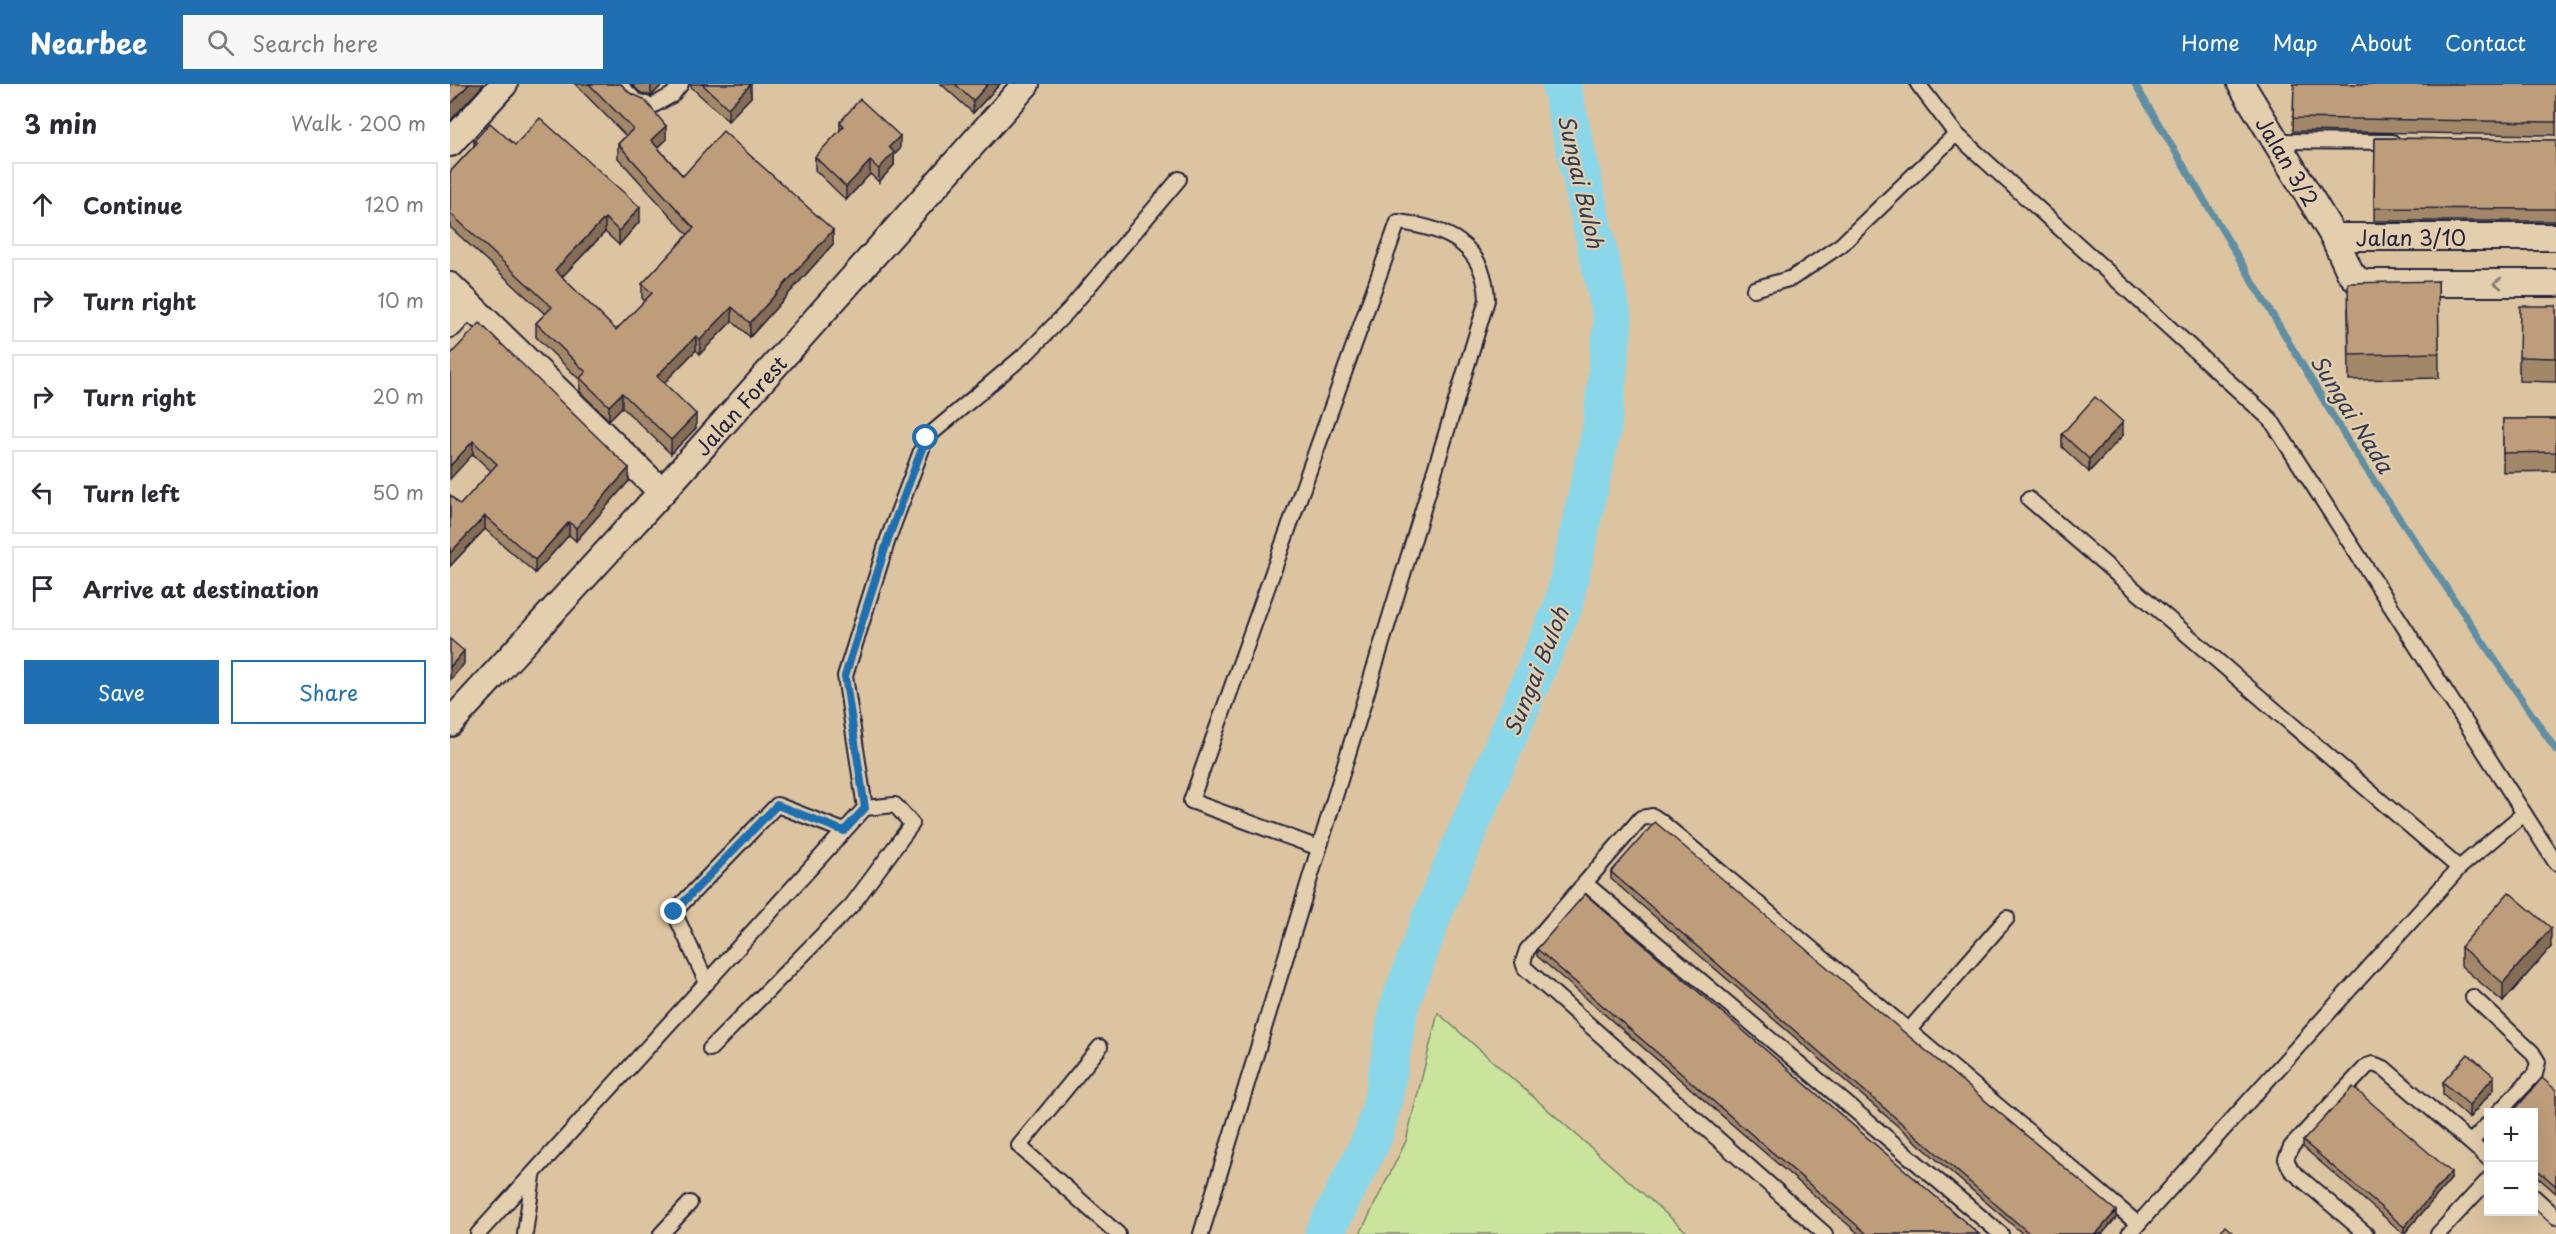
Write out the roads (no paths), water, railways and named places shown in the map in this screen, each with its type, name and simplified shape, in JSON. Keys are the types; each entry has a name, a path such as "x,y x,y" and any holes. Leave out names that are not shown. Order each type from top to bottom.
{"street":[{"path":"450,143 504,84"},
{"name":"Jalan Forest","path":"450,723 662,492 1025,84"},
{"name":"Jalan 3/2","path":"2241,84 2334,237"},
{"name":"Jalan 3/10","path":"2556,237 2334,237 2350,272 2357,280 2366,283 2556,283"},
{"path":"450,286 662,492"},
{"path":"450,324 468,304"}],"lane":[{"path":"619,84 636,101 652,106 672,95 681,84"},
{"path":"1918,84 1956,134 2271,420 2556,863"},
{"path":"1754,289 1792,278 1841,245 1956,134"},
{"path":"2276,141 2404,142"},
{"path":"865,808 845,676 888,539 926,438 1028,352 1068,310 1179,179"},
{"path":"1201,1234 1487,300 1484,275 1473,253 1458,239 1417,224 1398,222 1191,801 1319,848"},
{"path":"2029,499 2459,868"},
{"path":"707,983 674,912 777,805 844,831"},
{"path":"478,1234 865,808 895,805 912,824 852,905 710,1049"},
{"path":"1825,1234 1525,968 1523,962 1527,950 1636,822 1647,816 1653,816 1909,1030 2134,1229 2459,868 2524,813"},
{"path":"1585,883 2001,1234"},
{"path":"1909,1030 2007,918"},
{"path":"2473,997 2532,1052 2538,1062 2535,1074 2504,1108"},
{"path":"1100,1047 1019,1146 1118,1234"},
{"path":"2362,1233 2291,1170 2286,1159 2290,1147 2362,1069 2373,1064 2384,1068 2484,1154"},
{"path":"2471,1142 2484,1128"},
{"path":"525,1234 533,1176"},
{"path":"2438,1234 2484,1184"},
{"path":"2538,1201 2556,1217"},
{"path":"661,1234 690,1203"}],"waterway":[{"name":"Sungai Buloh","path":"1324,1234 1373,1137 1383,1100 1399,1007 1433,913 1563,606 1602,428 1613,320 1561,84"},
{"name":"Sungai Nada","path":"2135,84 2352,448 2556,750"}]}
